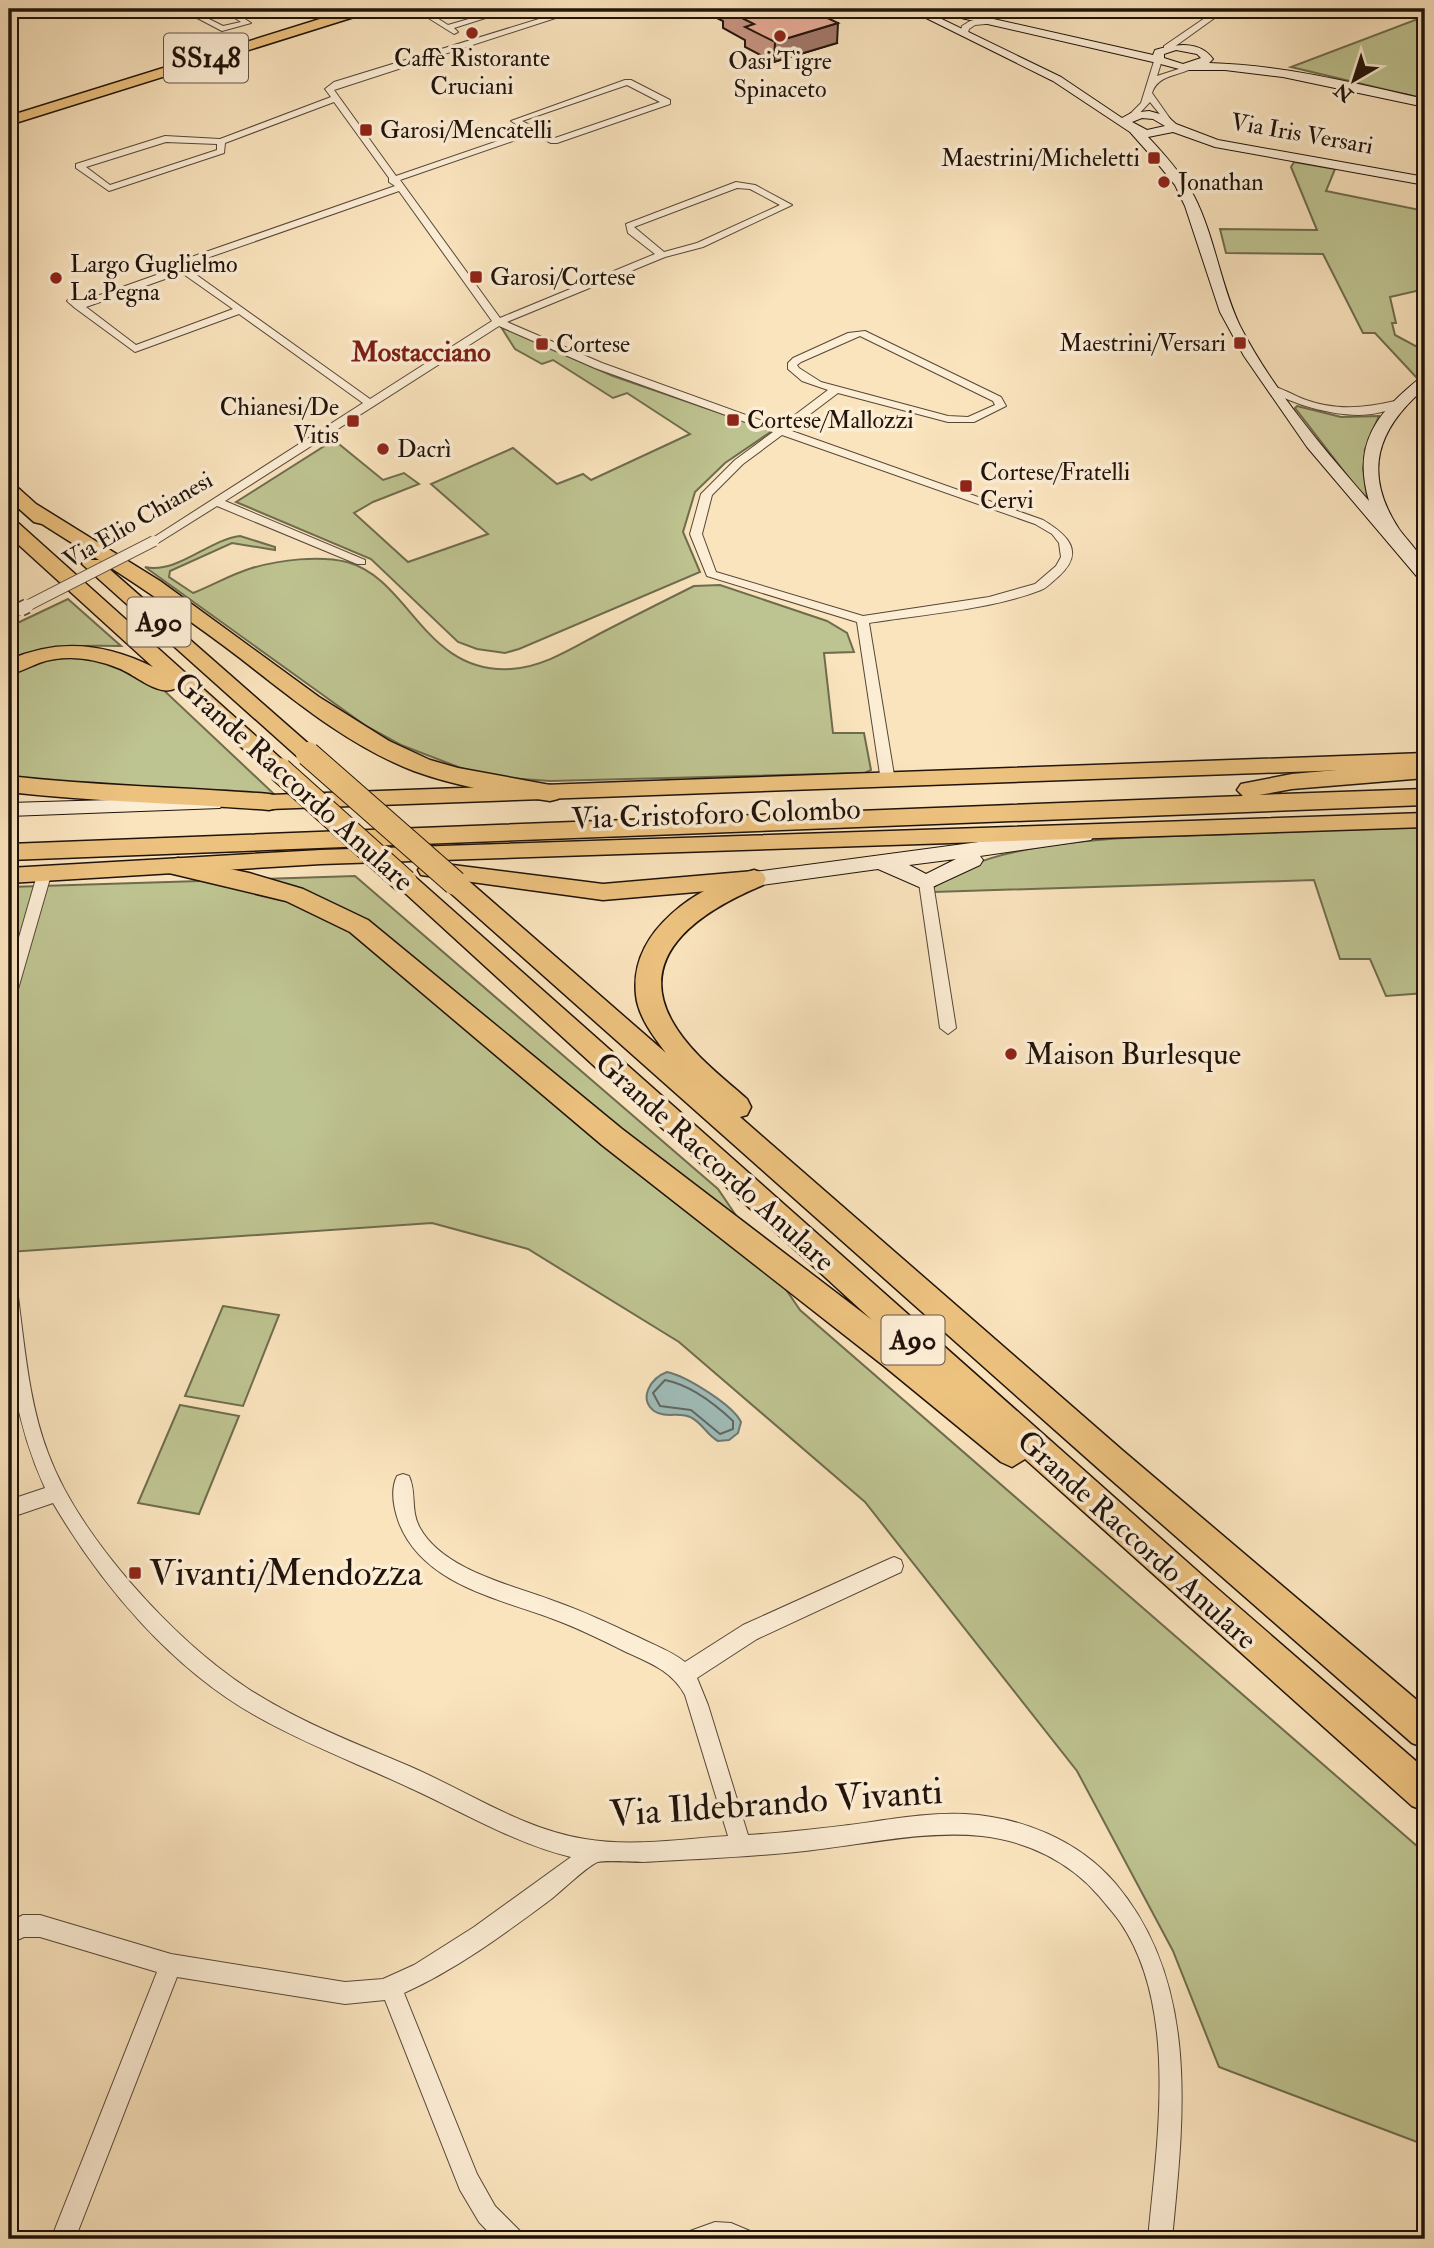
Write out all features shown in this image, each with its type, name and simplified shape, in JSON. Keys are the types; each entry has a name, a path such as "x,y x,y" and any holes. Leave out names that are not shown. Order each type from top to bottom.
{"highway":[{"path":"253,41 335,9"},
{"name":"SS148","path":"9,114 102,88 348,9"},
{"name":"SS148","path":"253,41 365,9"},
{"path":"253,41 378,9"},
{"path":"9,105 102,88"},
{"path":"11,128 42,119 102,88"},
{"name":"Grande Raccordo Anulare","path":"9,490 1100,1451 1425,1730"},
{"path":"28,507 96,547 375,745 440,771 502,786 550,793"},
{"name":"Grande Raccordo Anulare","path":"9,525 1200,1596 1425,1793"},
{"path":"9,668 54,653 86,651 109,655 154,676 236,731"},
{"path":"1249,790 1290,781 1425,770"},
{"name":"Via Cristoforo Colombo","path":"9,836 1425,783"},
{"path":"9,784 89,793 152,793 269,802"},
{"name":"Via Cristoforo Colombo","path":"9,852 1425,797"},
{"path":"178,867 292,893 323,905 359,926 612,1137 895,1356 1058,1490 1200,1596"},
{"path":"754,879 714,895 674,926 653,961 650,998 660,1024 688,1060 772,1143 831,1214"}],"main road":[{"path":"1074,774 1139,762 1425,751"},
{"name":"Via Cristoforo Colombo","path":"269,802 1425,761"},
{"name":"Via Cristoforo Colombo","path":"9,876 321,857 1425,820"},
{"path":"321,857 603,892 754,879"}],"street":[{"path":"185,9 222,29 247,23 225,9"},
{"path":"185,9 204,9"},
{"path":"418,9 473,42"},
{"path":"447,28 509,9"},
{"path":"567,9 570,12 330,88 329,92 498,322 611,371 781,431 1034,520 1051,528 1065,543 1067,558 1061,568 1046,583 1035,589 990,600 863,620 710,574 696,534 705,497 733,466 781,431 835,390"},
{"path":"913,9 1051,75 1100,107 1160,133 1169,124 1149,88"},
{"path":"935,9 1107,46 1170,65 1249,68 1303,75"},
{"path":"1134,120 1145,104 1157,53 1223,9"},
{"path":"1149,88 1168,73 1207,61 1200,46 1210,19"},
{"path":"964,33 968,24 992,20"},
{"path":"1107,46 1144,50 1200,46 1303,75 1425,103"},
{"path":"240,310 135,349 75,304 180,267 534,131 554,141 667,102 628,82 515,121 534,131"},
{"path":"221,142 221,151 108,188 79,166 165,139 221,142 333,99"},
{"path":"1134,120 1186,195 1198,221 1228,316 1275,390 1356,497 1425,575"},
{"name":"Via Iris Versari","path":"1134,120 1169,124 1215,144 1425,181"},
{"name":"Via Elio Chianesi","path":"9,616 154,541 498,322 662,255 700,245 787,205 752,187 741,185 721,189 629,226 631,231 662,255"},
{"path":"180,267 371,404"},
{"path":"861,334 997,400 1001,405 980,417 957,420 835,390 806,380 792,365 852,335 861,334"},
{"path":"1275,390 1307,405 1337,412 1368,412 1395,404 1425,381"},
{"path":"1395,404 1372,448 1370,478 1375,496 1404,551"},
{"path":"1356,497 1369,501 1375,496"},
{"path":"216,500 361,562"},
{"path":"863,620 888,780"},
{"name":"Via Cristoforo Colombo","path":"9,810 269,802"},
{"path":"754,879 1114,831"},
{"path":"926,883 961,863 1016,845"},
{"path":"881,863 910,873 926,883 948,1028"},
{"path":"9,996 44,875"},
{"name":"Via Ildebrando Vivanti","path":"9,1297 30,1421 40,1458 81,1532 119,1581 188,1654 236,1693 286,1721 522,1828 553,1841 594,1851 741,1846 940,1824 985,1825 1024,1834 1058,1848 1100,1881 1123,1905 1141,1932 1155,1967 1164,2007 1169,2080 1160,2239"},
{"path":"403,1482 401,1505 405,1524 421,1546 440,1563 487,1585 611,1634 661,1658 683,1675 696,1699 741,1846"},
{"path":"9,1509 57,1493"},
{"path":"683,1675 758,1628 894,1566"},
{"path":"9,1933 32,1925 47,1927 171,1965 345,1993 370,1993 391,1987 465,1946 546,1890 594,1851"},
{"path":"63,2239 171,1965"},
{"path":"391,1987 474,2193 487,2214 512,2239"},
{"path":"698,2239 712,2233 728,2233 742,2239"}],"green space":[{"path":"1415,20 1425,23 1425,99 1291,67"},
{"path":"1294,162 1335,169 1326,191 1425,211 1425,289 1390,297 1396,323 1392,323 1395,335 1425,351 1425,372 1416,377 1375,333 1363,333 1323,254 1226,253 1220,229 1317,230 1291,167"},
{"path":"501,327 613,376 772,431 725,463 695,492 683,532 700,572 505,653 477,649 458,642 371,559 236,502 334,440 383,480 404,473 419,484 373,502 354,513 408,562 488,534 431,484 513,448 557,484 583,474 591,480 690,434 627,393 613,398 553,360 542,364 515,349"},
{"path":"1297,406 1341,417 1379,416 1365,449 1363,469 1367,497 1363,496 1295,408"},
{"path":"240,536 275,547 275,550 232,543 170,571 169,577 193,593 263,565 300,559 347,562 369,572 387,587 437,642 458,657 482,667 523,668 546,661 694,586 720,585 827,621 847,633 854,652 824,653 833,733 864,733 871,770 865,773 550,781 495,777 461,768 401,745 366,726 145,567 169,566"},
{"path":"68,599 121,646 50,649 9,660 9,627"},
{"path":"98,657 153,680 275,795 33,781 9,775 9,675 40,662"},
{"path":"1425,827 1425,993 1386,996 1370,959 1340,959 1314,880 934,892 934,887 960,870 995,857 1077,842 1163,836"},
{"path":"355,876 718,1189 800,1310 1425,1853 1425,2145 1219,2067 1173,1951 1077,1771 865,1502 679,1342 528,1249 432,1223 9,1252 9,887"},
{"path":"223,1306 279,1315 243,1406 185,1396"},
{"path":"180,1405 239,1416 199,1514 138,1503"}],"water":[{"path":"667,1372 697,1385 729,1408 741,1422 738,1433 729,1440 718,1441 692,1418 654,1411 647,1400 649,1389 656,1379"}],"building":[{"path":"724,9 809,9 838,23 775,42 745,27 754,24"}],"place":[{"name":"Caffè Ristorante Cruciani","path":"472,33"},
{"name":"Oasi Tigre Spinaceto","path":"780,36"},
{"name":"Garosi/Mencatelli","path":"366,130"},
{"name":"Maestrini/Micheletti","path":"1154,158"},
{"name":"Jonathan","path":"1164,182"},
{"name":"Garosi/Cortese","path":"476,277"},
{"name":"Largo Guglielmo La Pegna","path":"56,278"},
{"name":"Maestrini/Versari","path":"1240,343"},
{"name":"Cortese","path":"542,344"},
{"name":"Cortese/Mallozzi","path":"733,420"},
{"name":"Chianesi/De Vitis","path":"353,421"},
{"name":"Dacrì","path":"383,449"},
{"name":"Cortese/Fratelli Cervi","path":"966,486"},
{"name":"Maison Burlesque","path":"1011,1054"},
{"name":"Vivanti/Mendozza","path":"135,1573"}],"district":[{"name":"Mostacciano","path":"421,352"}]}
